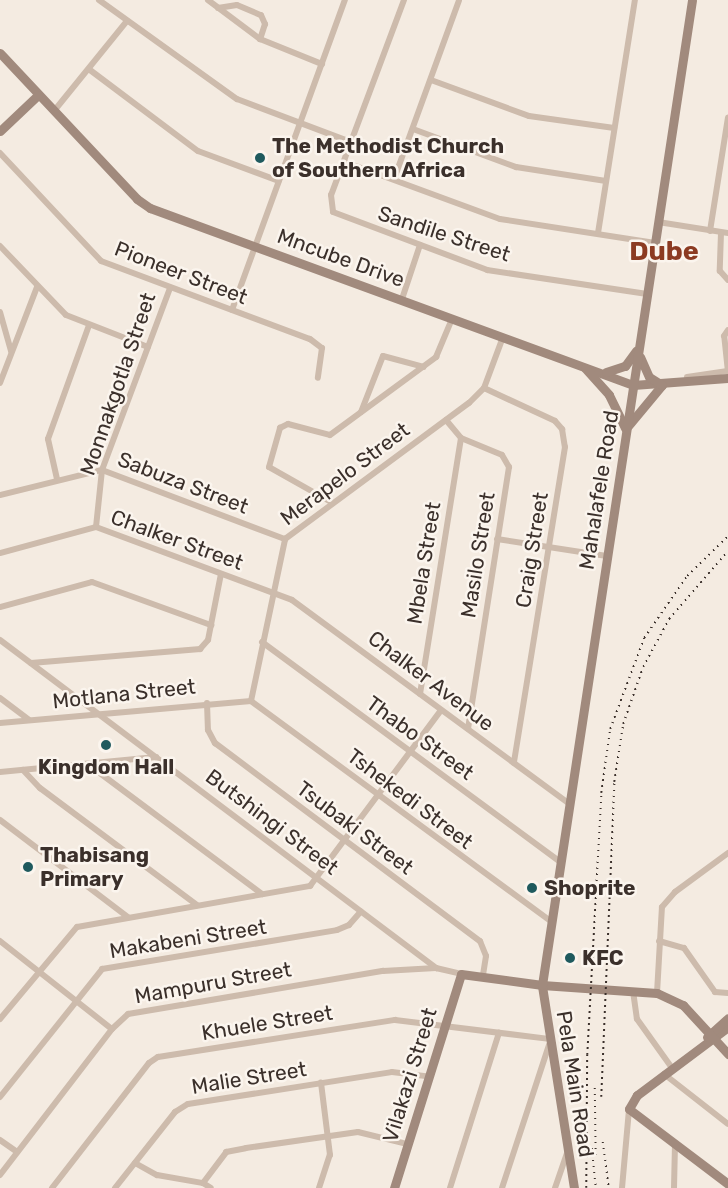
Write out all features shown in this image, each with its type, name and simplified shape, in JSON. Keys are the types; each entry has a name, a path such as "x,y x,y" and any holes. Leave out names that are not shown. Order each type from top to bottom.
{"street":[{"path":"99,0 222,90 351,141"},
{"path":"208,0 260,39 322,64"},
{"path":"232,310 345,0"},
{"path":"404,0 345,162 501,219 655,243"},
{"path":"394,179 459,0"},
{"path":"598,233 635,0"},
{"name":"Mahalafele Road","path":"542,985 559,861 692,0"},
{"path":"218,8 237,5 261,15 265,24 260,39"},
{"path":"54,111 90,70 126,21"},
{"name":"Mncube Drive","path":"0,53 143,204 633,385 728,378"},
{"path":"90,70 198,151 279,181"},
{"path":"431,80 529,116 614,128"},
{"path":"0,131 38,95"},
{"path":"710,231 728,117"},
{"path":"413,129 516,167 606,181"},
{"name":"Pioneer Street","path":"0,153 101,261 318,343 323,355 318,378"},
{"name":"Sandile Street","path":"345,162 330,203 339,216 487,270 647,294"},
{"path":"658,222 725,233 720,271 728,280"},
{"path":"402,300 420,245"},
{"path":"0,246 66,315 148,347"},
{"path":"0,383 37,287"},
{"name":"Monnakgotla Street","path":"96,527 102,470 170,288"},
{"path":"0,312 11,352"},
{"path":"331,502 269,467 277,432 288,424 327,436 424,367 440,351 452,319"},
{"path":"57,479 48,439 89,325"},
{"path":"583,366 609,395 625,430 658,384 728,372 723,336 728,330"},
{"path":"484,388 502,337"},
{"path":"600,372 625,366 639,345"},
{"path":"639,345 644,370 658,384"},
{"path":"361,412 383,356 424,367"},
{"name":"Merapelo Street","path":"251,701 272,592 285,539 331,502 446,420 484,388"},
{"name":"Craig Street","path":"484,388 546,416 562,429 565,447 514,764"},
{"name":"Masilo Street","path":"446,420 461,438 502,455 508,462 468,729"},
{"name":"Mbela Street","path":"420,694 461,438"},
{"name":"Sabuza Street","path":"0,495 57,479 102,470 285,539"},
{"name":"Chalker Street","path":"0,553 96,527 272,592"},
{"path":"497,539 549,549 607,556"},
{"path":"31,663 196,650 206,644 221,574"},
{"path":"0,607 93,582 211,625"},
{"name":"Chalker Avenue","path":"272,592 305,608 568,803"},
{"name":"Butshingi Street","path":"0,640 436,968 461,974 542,985 657,993"},
{"name":"Thabo Street","path":"262,642 559,861"},
{"path":"0,698 29,721"},
{"name":"Motlana Street","path":"0,723 207,703 251,701"},
{"name":"Tshekedi Street","path":"251,701 550,921"},
{"name":"Tsubaki Street","path":"207,703 208,730 215,742 480,941 486,956 483,976"},
{"path":"0,1019 73,928 308,887 441,710"},
{"path":"0,771 156,758"},
{"path":"89,765 262,894"},
{"path":"23,770 40,788 197,905"},
{"path":"0,820 128,917"},
{"path":"728,853 667,898 660,916 657,993 683,1005 728,1054"},
{"name":"Makabeni Street","path":"0,1096 97,973 108,968 337,930 349,926 361,911"},
{"path":"0,941 112,1029"},
{"path":"659,941 684,948 715,992 728,993"},
{"name":"Mampuru Street","path":"0,1175 112,1029 129,1014 382,971 436,968"},
{"name":"Vilakazi Street","path":"394,1188 426,1076 461,974"},
{"name":"Pela Main Road","path":"542,985 549,1042 574,1188"},
{"path":"629,991 637,1019 668,1071 728,1124"},
{"path":"622,1188 629,1109 638,1095 701,1046 728,1018"},
{"name":"Khuele Street","path":"52,1188 149,1063 158,1057 395,1020 444,1028 499,1033 549,1042"},
{"path":"712,1035 728,1027"},
{"path":"450,1188 499,1033"},
{"path":"502,1188 549,1042"},
{"name":"Malie Street","path":"116,1188 175,1112 188,1104 392,1072 426,1076"},
{"path":"319,1188 329,1163 321,1083"},
{"path":"629,1109 724,1184"},
{"path":"202,1183 226,1152 365,1132 407,1144"},
{"path":"0,1140 17,1152"},
{"path":"674,1188 675,1145"},
{"path":"555,1188 567,1153"},
{"path":"135,1163 157,1175 202,1183 211,1188"}],"railway":[{"path":"586,1188 587,1055 601,793 610,729 644,638 687,576 728,536"},
{"path":"601,1097 614,782 623,724 643,667 669,619 728,551"},
{"path":"595,1088 596,1157"},
{"path":"603,1142 609,1188"},
{"path":"592,1148 596,1188"}],"place":[{"name":"The Methodist Church of Southern Africa","path":"260,158"},
{"name":"Kingdom Hall","path":"106,745"},
{"name":"Thabisang Primary","path":"28,867"},
{"name":"Shoprite","path":"532,888"},
{"name":"KFC","path":"570,958"}],"district":[{"name":"Dube","path":"664,252"}]}
